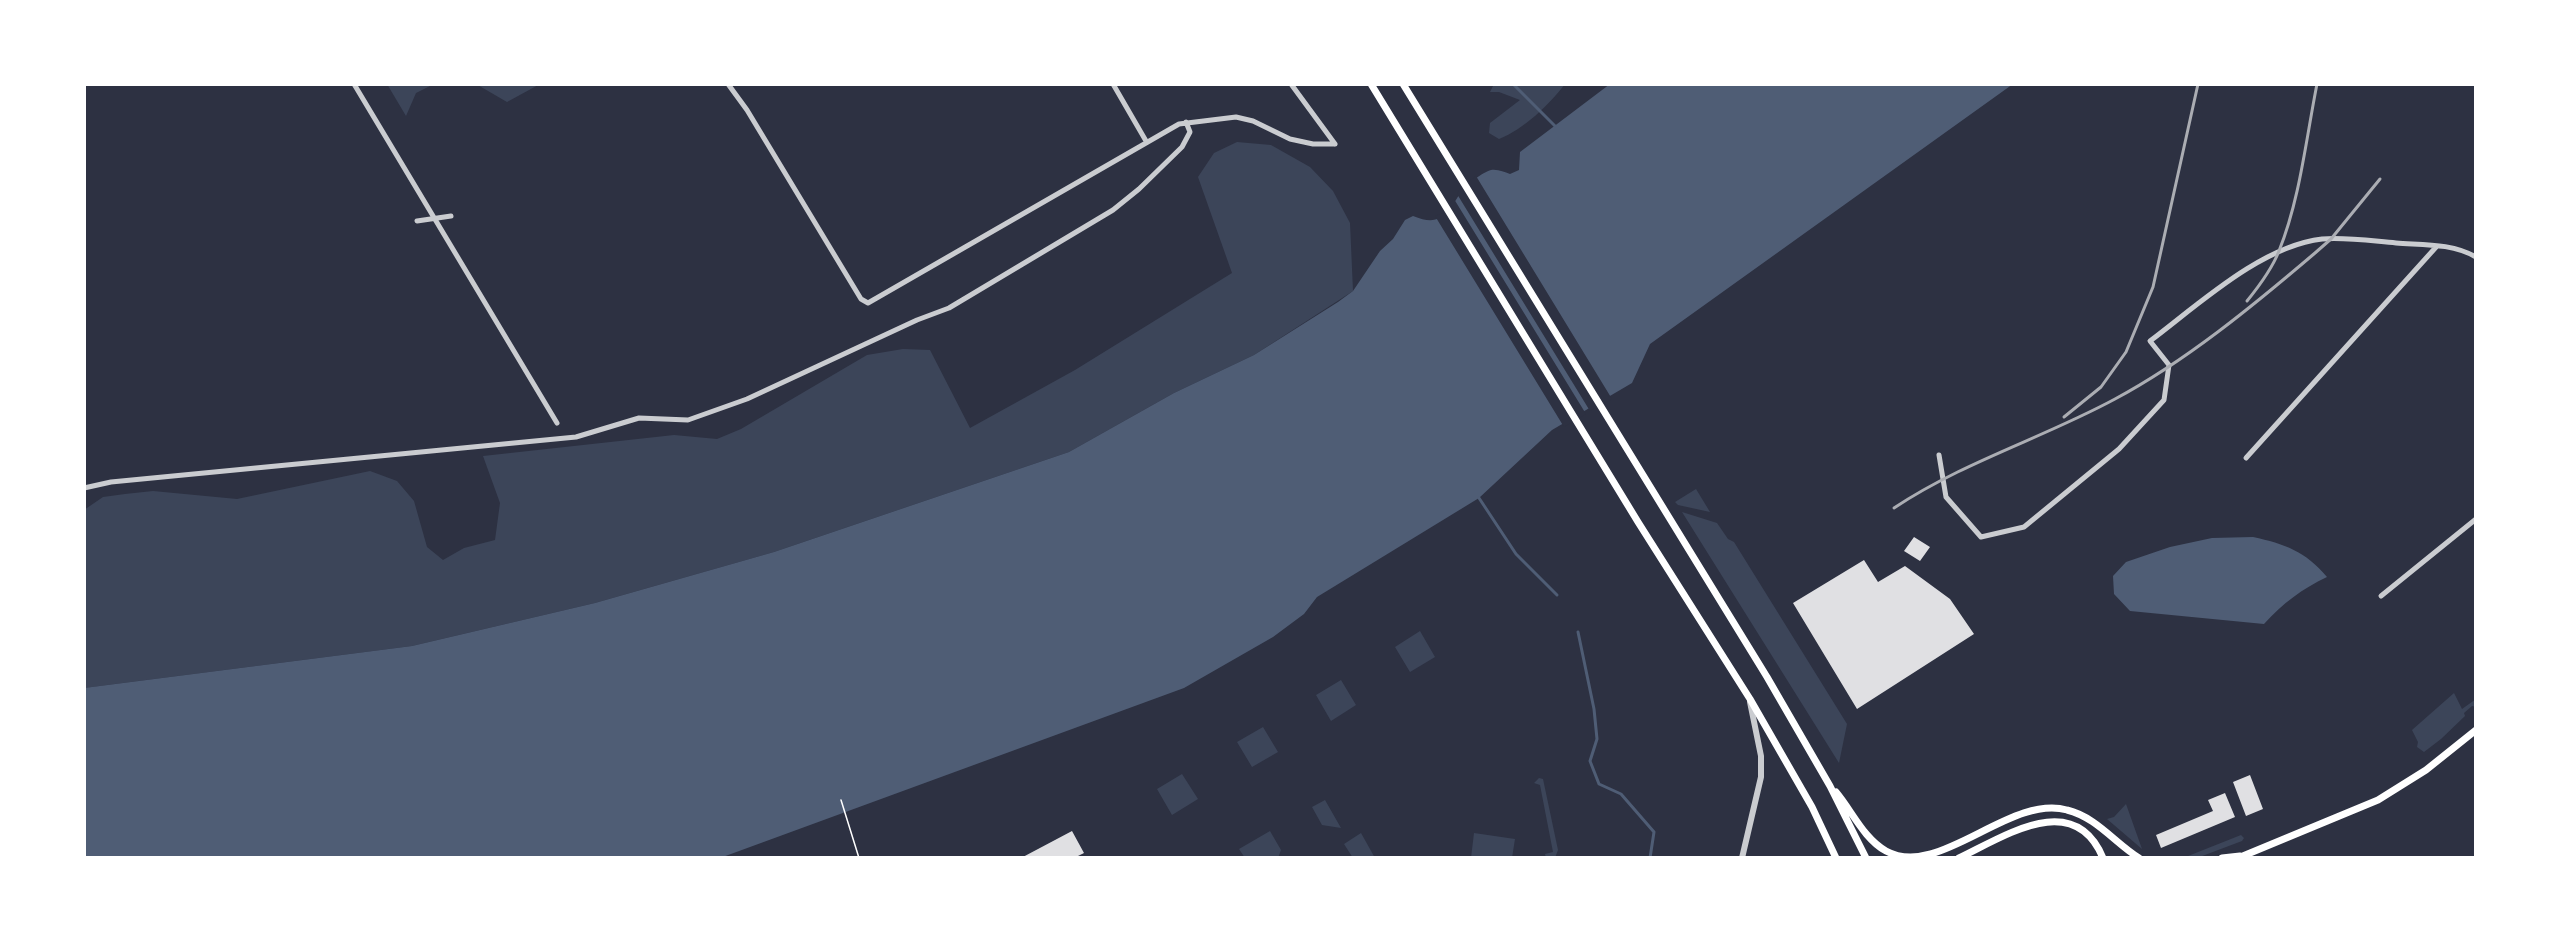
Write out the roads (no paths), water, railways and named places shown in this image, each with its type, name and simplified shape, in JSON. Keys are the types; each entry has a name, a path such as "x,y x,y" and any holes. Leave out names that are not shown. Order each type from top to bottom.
{"main road":[{"path":"1371,84 1638,522 1750,699 1812,807 1836,858"},
{"path":"1405,86 1663,507 1830,786 1866,858"},
{"path":"2222,858 2240,857 2378,800 2426,770 2476,730"},
{"path":"1830,786 1850,808 1869,837 1885,851 1901,857 1916,858 1944,849 2035,809 2053,808 2067,809 2083,816 2139,858"},
{"path":"1959,858 2028,825 2044,821 2058,821 2074,825 2088,834 2098,846 2103,858"}],"street":[{"path":"354,84 557,423"},
{"path":"728,84 747,110 861,299 868,303 1171,127 1186,122 1236,117 1253,121 1290,140 1313,144 1335,144 1291,84"},
{"path":"1113,84 1146,141"},
{"path":"84,488 111,482 576,437 639,418 687,420 747,399 968,298 1017,266 1106,214 1139,189 1182,147 1190,132 1186,122"},
{"path":"417,220 451,216"},
{"path":"1939,455 1946,497 1981,537 2024,527 2119,449 2164,400 2169,366 2150,341 2248,268 2295,244 2331,239 2458,248 2476,257"},
{"path":"2246,458 2437,246"},
{"path":"2381,596 2476,519"},
{"path":"1742,858 1761,777 1761,756 1750,699"}],"waterway":[{"path":"1513,84 1555,126"},
{"path":"1479,498 1516,554 1557,595"},
{"path":"1578,632 1594,709 1597,739 1590,761 1599,784 1621,794 1654,832 1650,858"}],"railway":[{"path":"2064,417 2101,387 2126,352 2153,287 2198,84"},
{"path":"2247,301 2273,264 2286,231 2302,169 2317,84"},
{"path":"1894,508 1948,477 2088,413 2168,367 2244,312 2331,239 2380,179"}]}
